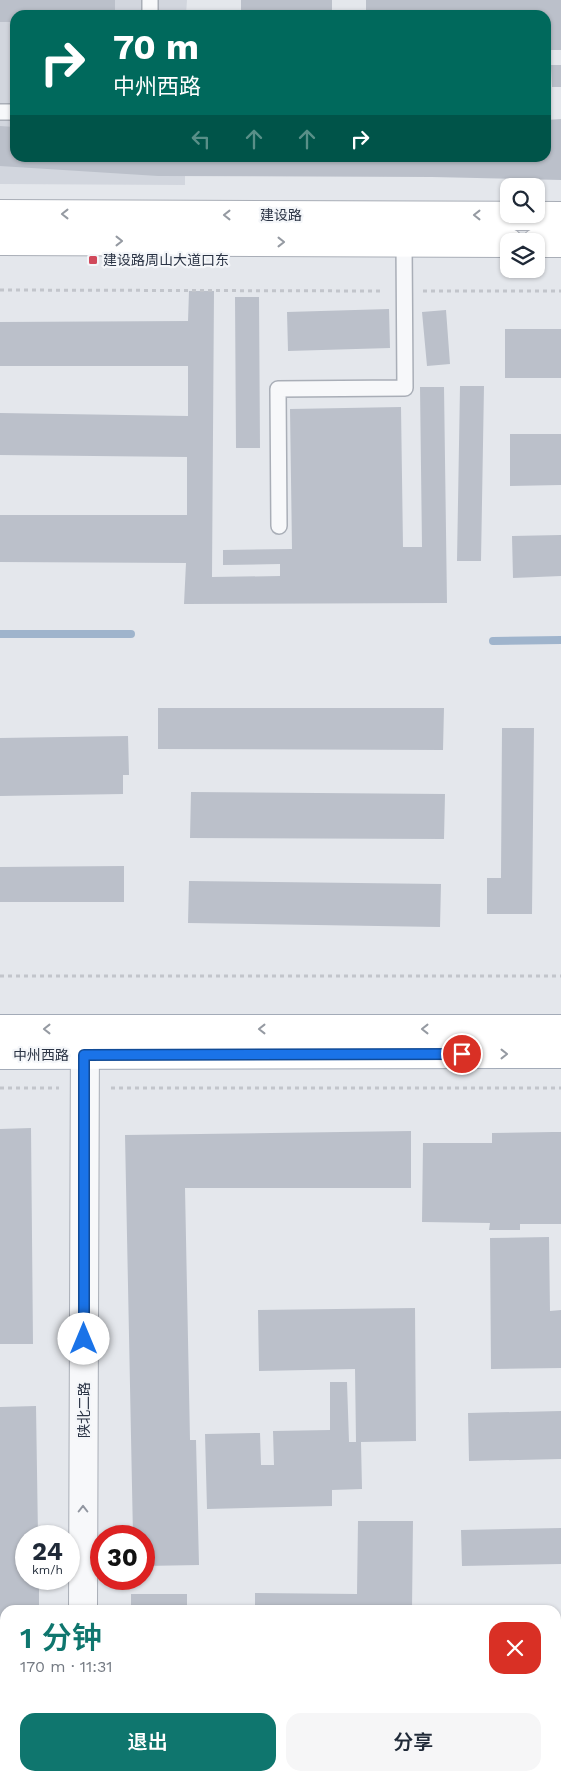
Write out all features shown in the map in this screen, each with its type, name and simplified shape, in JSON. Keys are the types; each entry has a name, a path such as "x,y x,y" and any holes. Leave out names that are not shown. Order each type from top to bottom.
{"main road":[{"name":"建设路","path":"0,214 561,216"},
{"name":"建设路","path":"0,241 500,243"},
{"path":"545,243 561,243"},
{"name":"中州西路","path":"0,1029 85,1042 561,1054"},
{"name":"中州西路","path":"0,1055 85,1042 561,1029"}],"street":[{"name":"陕北二路","path":"83,1605 85,1042"}],"lane":[{"path":"279,526 278,389 405,388 404,242"}],"path":[{"path":"0,290 561,291"},
{"path":"0,976 561,976"},
{"path":"0,1088 561,1088"}],"shaded area":[{"path":"0,0 187,0 186,10 10,10 10,162 185,162 185,185 0,184"}],"building":[{"path":"0,0 115,0 115,10 10,10 10,22 0,22"},
{"path":"241,0 332,0 332,10 241,10"},
{"path":"366,0 561,0 561,50 551,50 551,10 366,10"},
{"path":"551,65 561,65 561,87 552,87"},
{"path":"561,119 561,180 545,180 545,178 158,176 0,166 0,126 10,127 10,162 551,162 551,120"},
{"path":"189,291 214,291 212,577 280,576 280,564 223,565 223,550 292,549 290,409 401,407 403,547 422,547 420,387 444,387 447,603 184,604 186,563 0,562 0,515 187,515 187,457 0,455 0,413 188,416 188,366 0,366 0,322 188,321"},
{"path":"235,297 259,297 260,448 236,448"},
{"path":"389,309 390,348 288,351 287,312"},
{"path":"446,310 450,364 427,366 422,312"},
{"path":"505,329 561,329 561,378 505,378"},
{"path":"460,386 484,386 481,561 457,561"},
{"path":"510,434 561,434 561,485 510,486"},
{"path":"561,535 561,576 513,578 512,536"},
{"path":"158,708 444,708 443,750 158,749"},
{"path":"502,728 534,728 532,914 487,914 487,878 501,878"},
{"path":"128,736 129,775 123,775 123,794 0,796 0,738"},
{"path":"191,792 445,794 444,839 190,838"},
{"path":"124,866 124,902 0,902 0,867"},
{"path":"189,881 441,884 440,927 188,923"},
{"path":"31,1128 33,1344 0,1344 0,1129"},
{"path":"411,1131 411,1188 185,1188 190,1440 196,1440 199,1565 155,1566 155,1525 133,1525 125,1135"},
{"path":"561,1132 561,1224 520,1224 520,1230 489,1230 490,1223 422,1222 423,1143 492,1143 492,1133"},
{"path":"549,1237 550,1311 561,1310 561,1368 491,1369 490,1238"},
{"path":"415,1308 416,1441 361,1442 362,1489 332,1490 332,1506 207,1509 205,1434 260,1433 261,1465 274,1465 273,1431 330,1430 330,1382 347,1382 349,1442 356,1442 355,1369 259,1371 258,1310"},
{"path":"36,1406 38,1525 15,1525 15,1590 39,1590 39,1605 0,1605 0,1407"},
{"path":"561,1411 561,1459 469,1461 468,1413"},
{"path":"358,1521 413,1521 412,1605 255,1605 255,1593 357,1594"},
{"path":"561,1528 561,1564 462,1566 461,1530"},
{"path":"131,1594 187,1594 187,1605 131,1605"}],"waterway":[{"path":"0,634 131,634"},
{"path":"493,641 561,640"}],"place":[{"name":"建设路周山大道口东","path":"93,260"}],"route":[{"path":"84,1339 84,1055 462,1054"}]}
